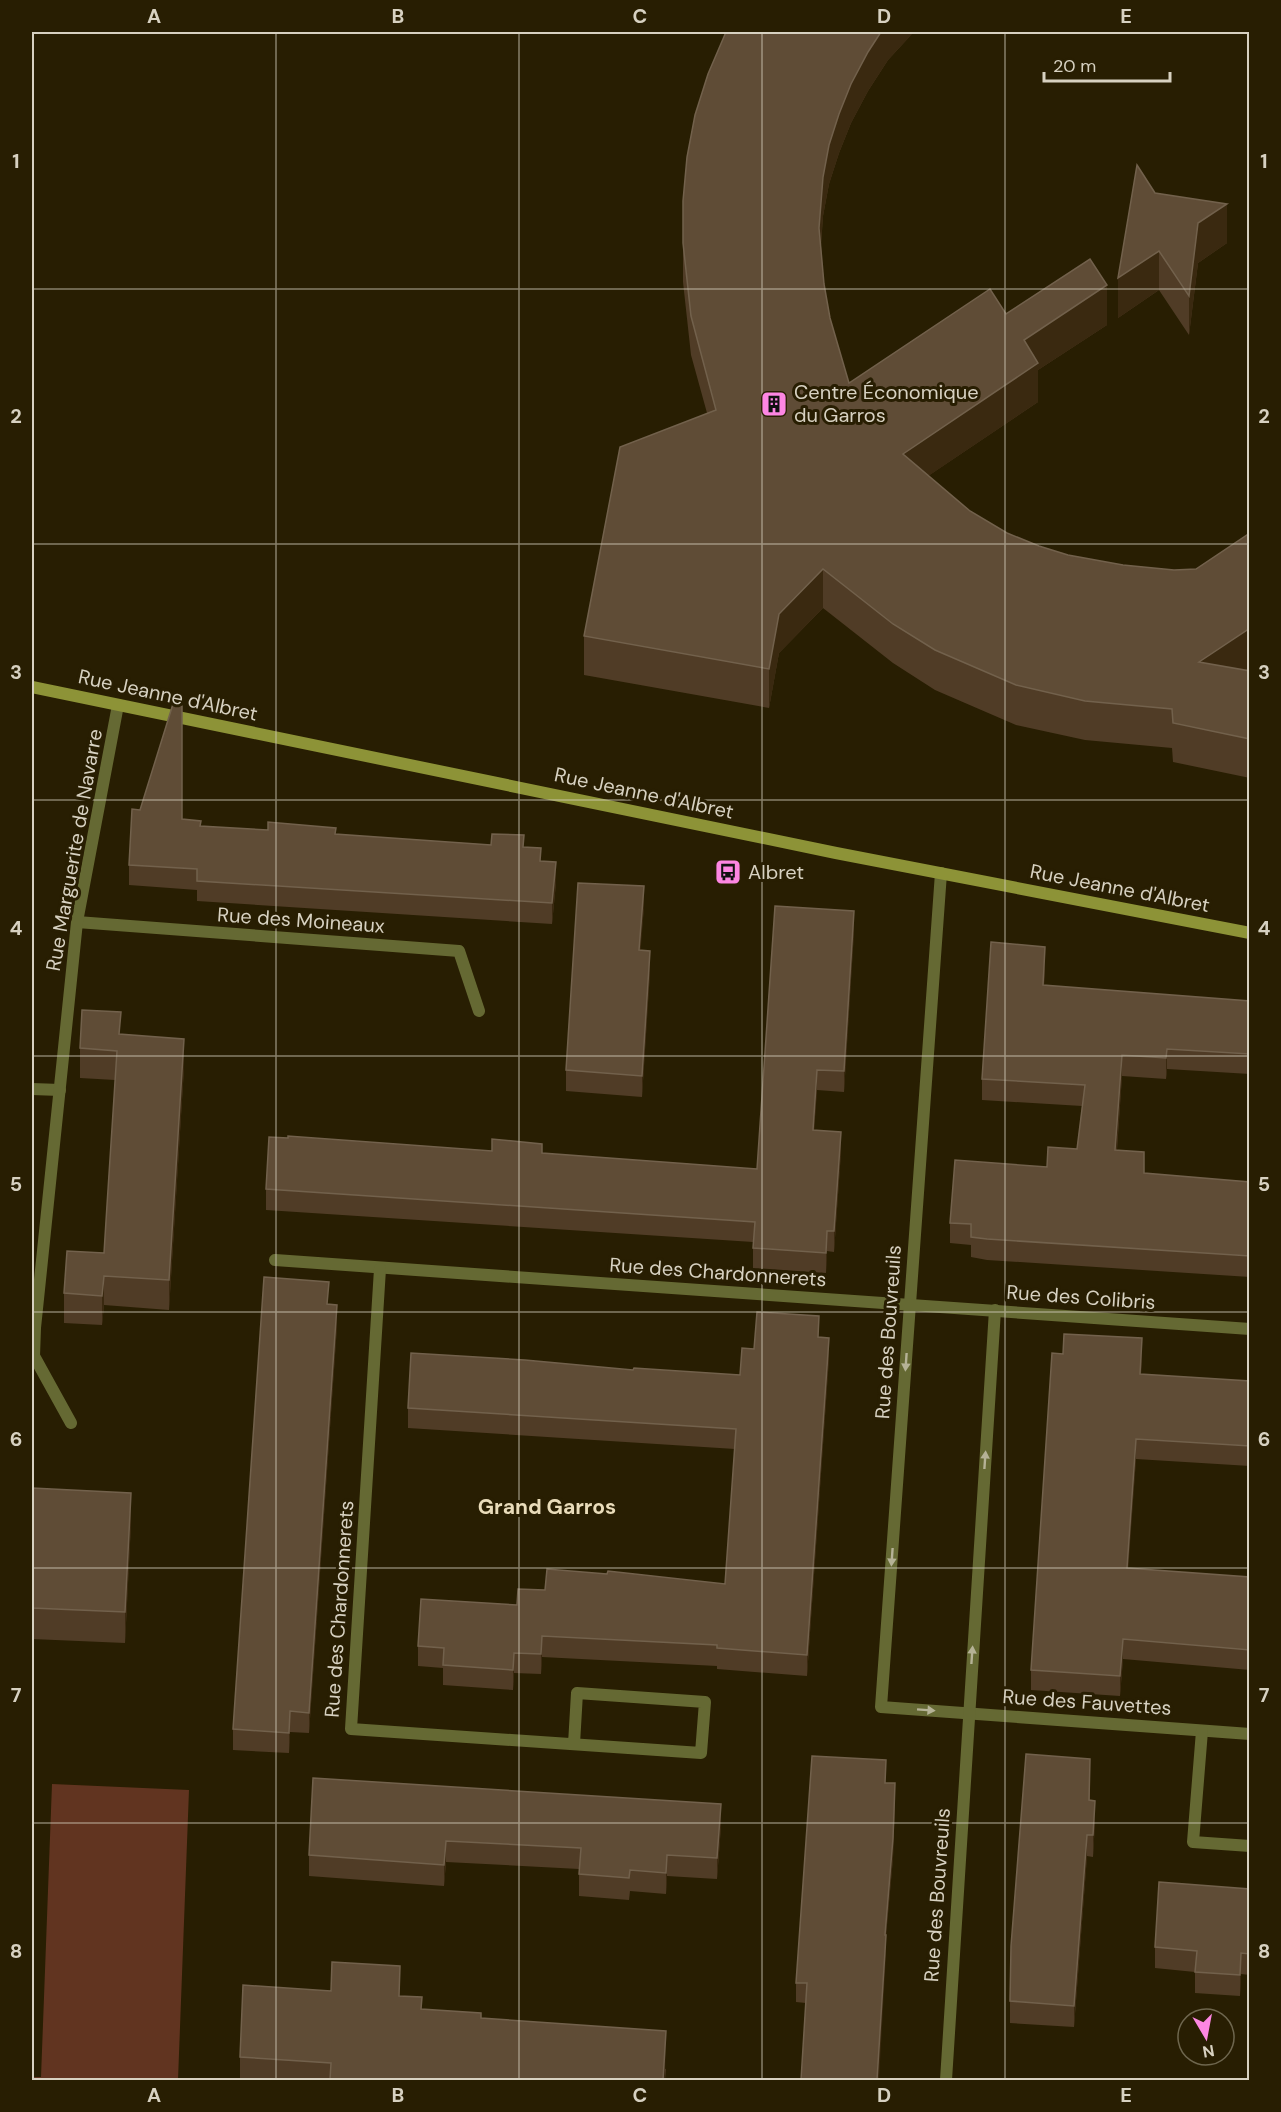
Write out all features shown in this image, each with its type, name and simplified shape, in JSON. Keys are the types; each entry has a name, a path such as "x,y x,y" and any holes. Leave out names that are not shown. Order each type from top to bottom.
{"street":[{"name":"Rue Jeanne d'Albret","path":"32,687 941,873 1250,933"},
{"name":"Rue Marguerite de Navarre","path":"71,1423 34,1356 35,1328 77,922 118,705"},
{"name":"Rue des Bouvreuils","path":"941,873 881,1707 968,1713"},
{"name":"Rue des Moineaux","path":"77,922 459,951 479,1011"},
{"path":"32,1089 60,1090"},
{"name":"Rue des Chardonnerets","path":"275,1260 910,1304"},
{"name":"Rue des Chardonnerets","path":"380,1269 351,1729 700,1753 705,1702 577,1693 574,1744"},
{"name":"Rue des Colibris","path":"910,1304 1250,1329"},
{"name":"Rue des Bouvreuils","path":"946,2080 995,1310"},
{"name":"Rue des Fauvettes","path":"968,1713 1250,1734"},
{"path":"1202,1731 1193,1842 1250,1846"}],"shaded area":[{"path":"52,1784 189,1790 178,2080 32,2080 32,2077 41,2077"}],"building":[{"name":"Centre Économique du Garros","path":"726,32 881,32 851,84 839,114 829,145 823,177 819,228 824,284 830,318 849,383 990,289 1006,314 1090,259 1107,285 1024,340 1038,363 903,454 970,511 1007,533 1068,555 1123,565 1174,570 1196,569 1250,533 1250,628 1199,662 1250,671 1250,739 1173,723 1172,709 1085,701 1016,685 935,650 893,624 823,569 779,614 769,669 584,636 620,447 716,410 691,316 683,243 683,201 687,157 695,115 708,74"},
{"path":"1137,165 1155,193 1227,204 1198,223 1189,296 1159,251 1118,278"},
{"path":"173,704 182,706 182,819 201,821 200,826 268,830 268,822 336,828 335,834 491,845 492,834 524,835 523,847 541,848 540,861 556,862 552,903 197,881 197,869 129,865 132,809 140,810"},
{"path":"578,883 644,886 639,950 650,951 642,1076 566,1070"},
{"path":"775,906 854,911 844,1071 817,1070 813,1130 841,1132 834,1231 827,1231 826,1253 753,1248 755,1222 266,1189 269,1137 288,1138 288,1136 492,1151 492,1139 542,1144 542,1153 757,1169"},
{"path":"991,942 1045,947 1043,985 1250,1001 1250,1054 1167,1049 1166,1058 1122,1055 1115,1150 1144,1152 1144,1173 1250,1182 1250,1256 987,1239 971,1237 971,1224 950,1223 955,1160 1047,1167 1048,1147 1077,1149 1085,1085 982,1079"},
{"path":"82,1010 121,1012 119,1034 184,1039 169,1280 104,1276 102,1296 64,1293 67,1251 104,1253 117,1051 80,1048"},
{"path":"264,1277 329,1282 327,1304 337,1305 309,1713 290,1711 289,1733 233,1729"},
{"path":"757,1312 819,1316 818,1337 829,1338 807,1655 717,1648 717,1645 542,1636 541,1654 514,1653 513,1670 443,1665 444,1648 418,1646 421,1599 517,1605 518,1589 545,1590 547,1569 607,1574 608,1571 725,1584 736,1429 408,1408 411,1353 633,1370 634,1368 740,1375 742,1348 754,1349"},
{"path":"1064,1334 1142,1338 1140,1374 1250,1381 1250,1446 1136,1439 1127,1568 1250,1577 1250,1650 1123,1639 1120,1676 1031,1670 1052,1353 1063,1354"},
{"path":"32,1488 131,1493 125,1612 32,1608"},
{"path":"1026,1754 1090,1759 1089,1800 1095,1801 1093,1835 1087,1835 1074,2006 1010,2001 1011,1946"},
{"path":"812,1756 886,1760 885,1783 895,1783 877,2080 801,2080 807,1983 796,1983"},
{"path":"313,1778 721,1804 717,1858 667,1855 666,1873 630,1870 629,1878 579,1874 581,1848 446,1841 444,1865 309,1855"},
{"path":"1159,1882 1250,1889 1250,1954 1241,1953 1240,1975 1195,1972 1197,1951 1155,1947"},
{"path":"332,1962 400,1966 399,1996 422,1997 421,2009 481,2013 481,2018 666,2031 663,2080 330,2080 331,2063 240,2057 243,1985 331,1991"}],"place":[{"name":"Centre Économique du Garros","path":"774,404"},
{"name":"Albret","path":"728,872"}],"district":[{"name":"Grand Garros","path":"547,1507"}]}
